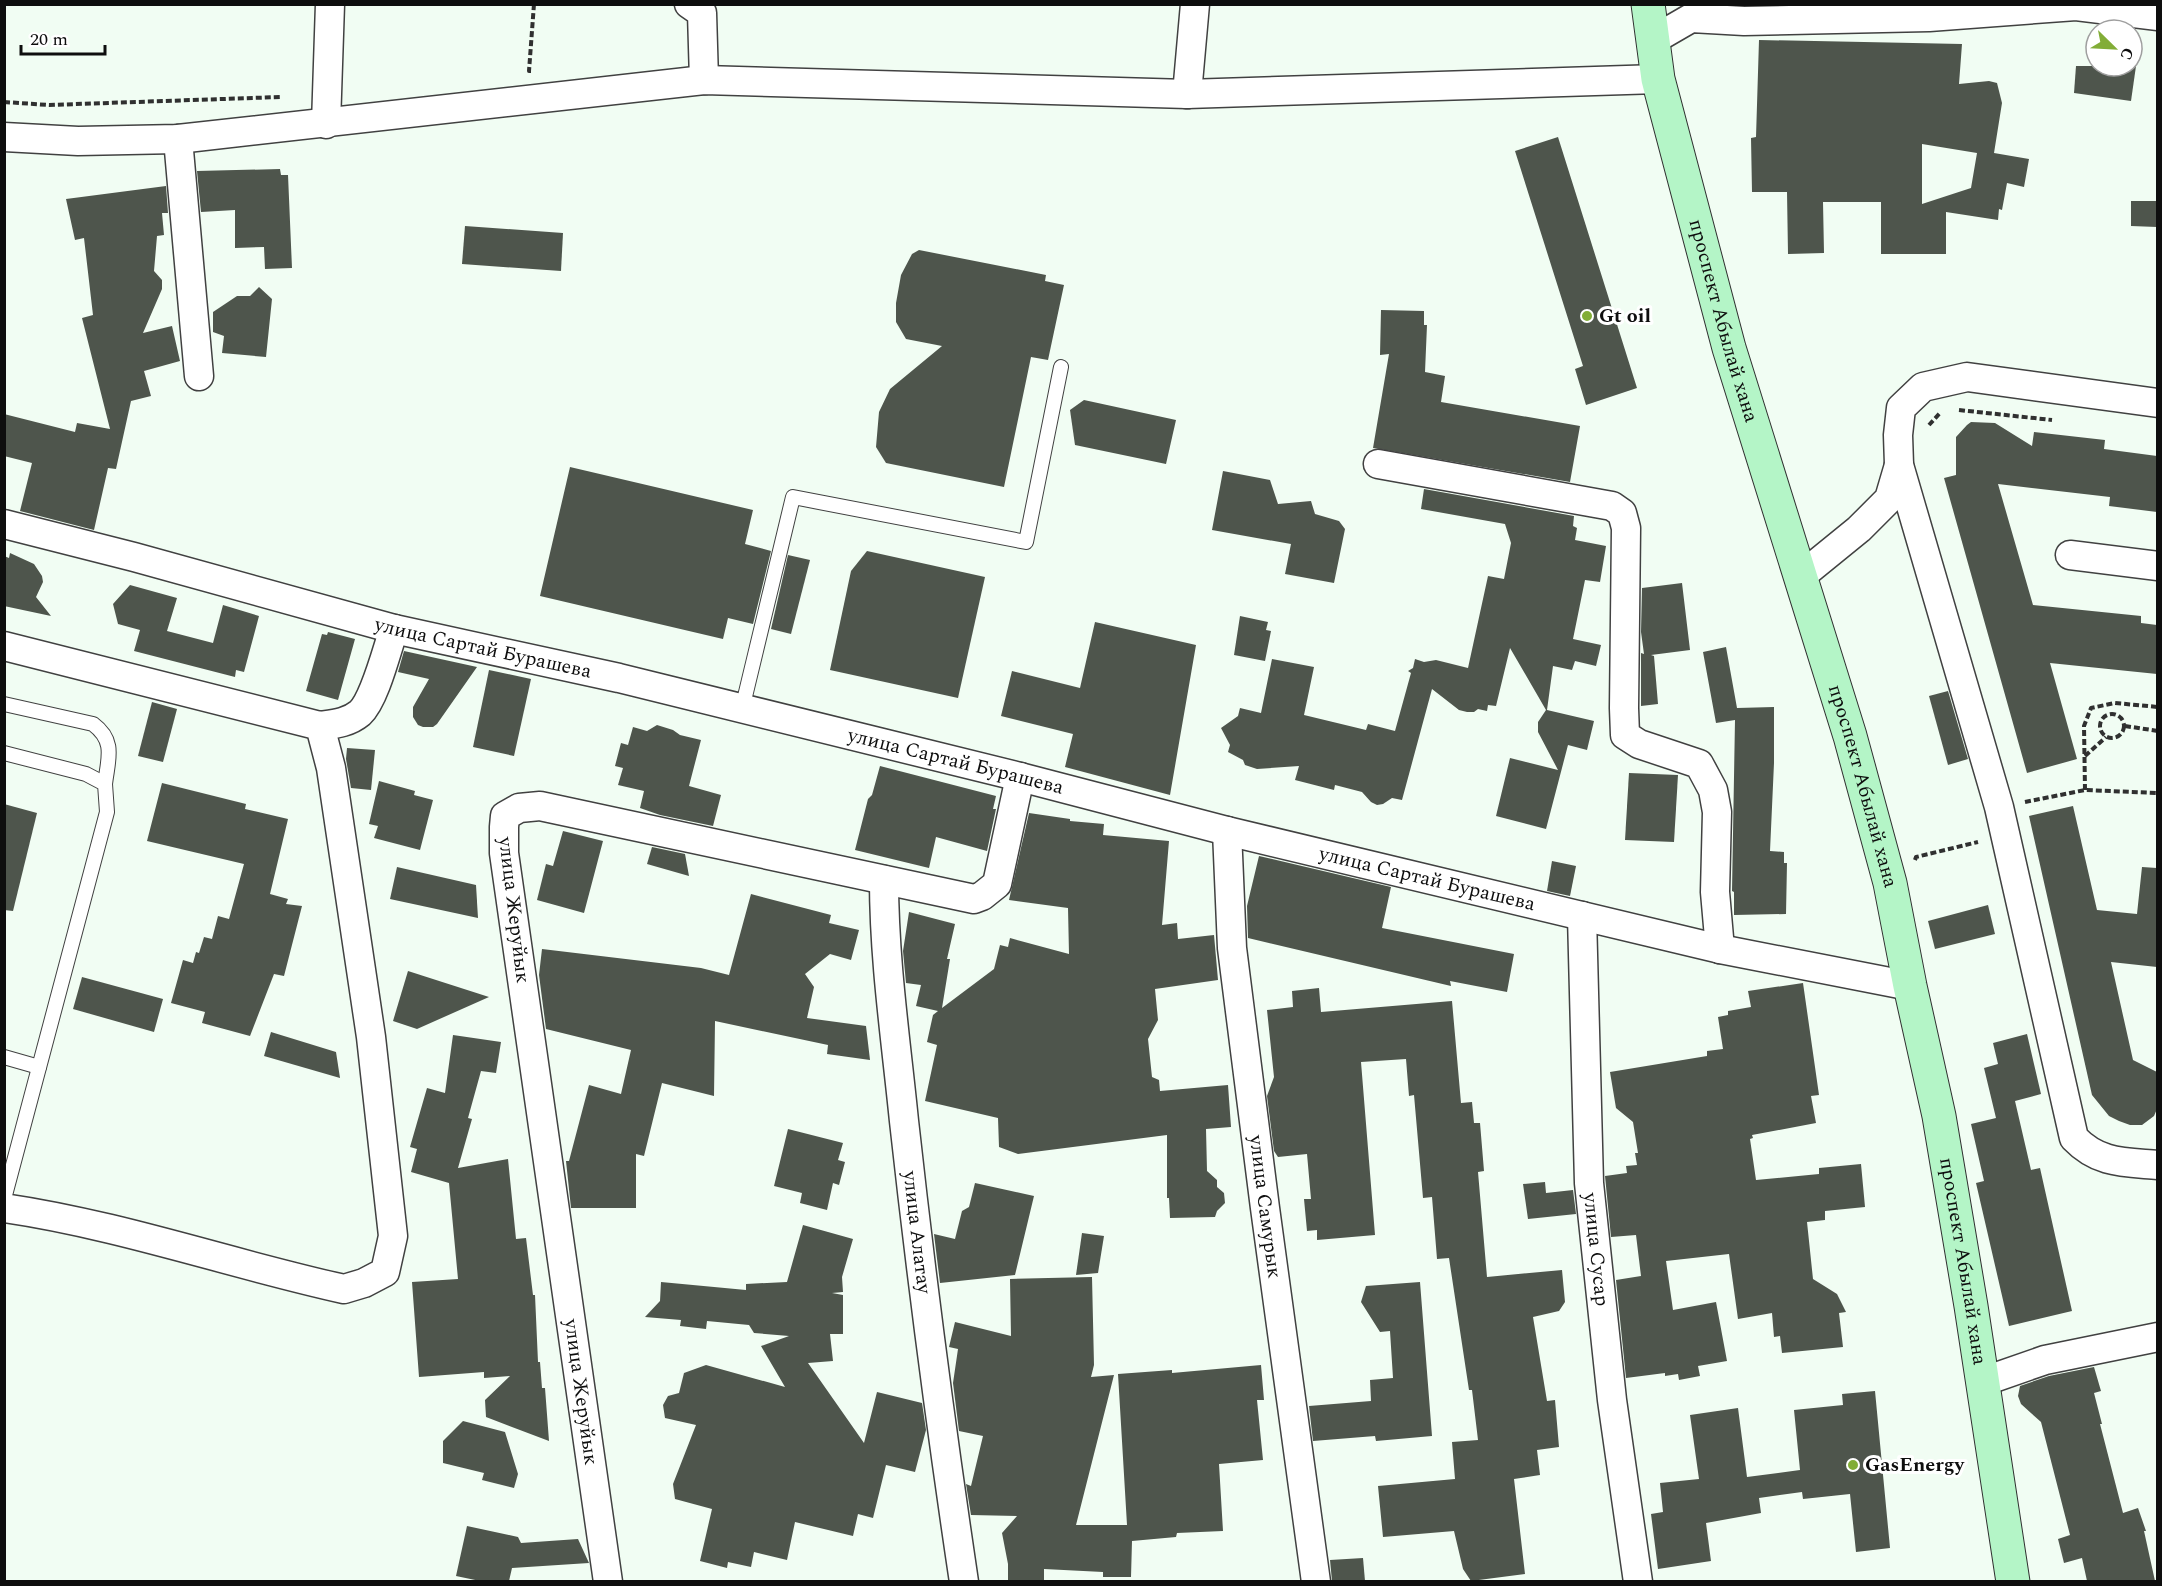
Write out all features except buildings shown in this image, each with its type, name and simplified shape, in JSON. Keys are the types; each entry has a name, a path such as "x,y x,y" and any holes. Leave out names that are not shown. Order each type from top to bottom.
{"main road":[{"name":"проспект Абылай хана","path":"1648,4 1659,79 1729,348 1850,736 1890,883 1939,1116 2013,1581"}],"street":[{"path":"326,124 330,4"},
{"path":"689,4 702,13 704,80"},
{"path":"1187,94 1195,4"},
{"path":"1653,40 1691,18 1743,13 1929,17 2076,5 2157,16"},
{"path":"4,137 78,141 178,140 704,80 1187,94 1659,79"},
{"path":"178,140 199,376"},
{"path":"2157,403 1967,377 1923,387 1901,408 1898,435 1899,465 1999,807 2074,1138 2085,1150 2108,1160 2157,1165"},
{"path":"1378,464 1612,506 1622,513 1626,528 1625,735 1639,744 1699,764 1713,790 1717,812 1715,892 1720,949"},
{"path":"1800,577 1859,529 1889,499 1899,465"},
{"name":"улица Сартай Бурашева","path":"4,524 134,557 394,629 619,678 1020,777 1227,831 1720,949 1910,986"},
{"path":"2070,555 2157,566"},
{"path":"4,646 320,726 341,724 361,712 372,693 394,629"},
{"path":"4,1208 48,1214 344,1289 364,1283 384,1272 393,1236 371,1037 331,768 320,726"},
{"name":"улица Жеруйык","path":"608,1581 504,853 505,816 519,808 540,806 974,899 982,896 997,884 1020,777"},
{"name":"улица Самурык","path":"1227,831 1232,948 1316,1581"},
{"name":"улица Алатау","path":"884,880 884,930 908,1155 940,1418 964,1581"},
{"name":"улица Сусар","path":"1582,916 1589,1183 1612,1400 1638,1581"},
{"path":"1982,1382 2045,1360 2157,1337"}],"lane":[{"path":"742,709 793,497 1026,542 1061,367"},
{"path":"4,704 93,724 105,732 109,746 105,784 107,812 4,1199"},
{"path":"4,753 86,774 105,784"},
{"path":"4,1057 39,1067"}],"path":[{"path":"529,71 534,4"},
{"path":"517,72 541,70"},
{"path":"4,102 49,105 280,97"},
{"path":"1924,430 1944,410"},
{"path":"1956,410 2056,420"},
{"path":"2085,790 2084,726 2091,708 2115,703 2157,706"},
{"path":"2109,713 2120,716 2125,726 2123,732 2118,737 2106,736 2100,727 2104,716 2109,713"},
{"path":"2125,726 2157,731"},
{"path":"2085,756 2106,736"}],"place":[{"name":"Gt oil","path":"1587,316"},
{"name":"GasEnergy","path":"1853,1465"}]}
